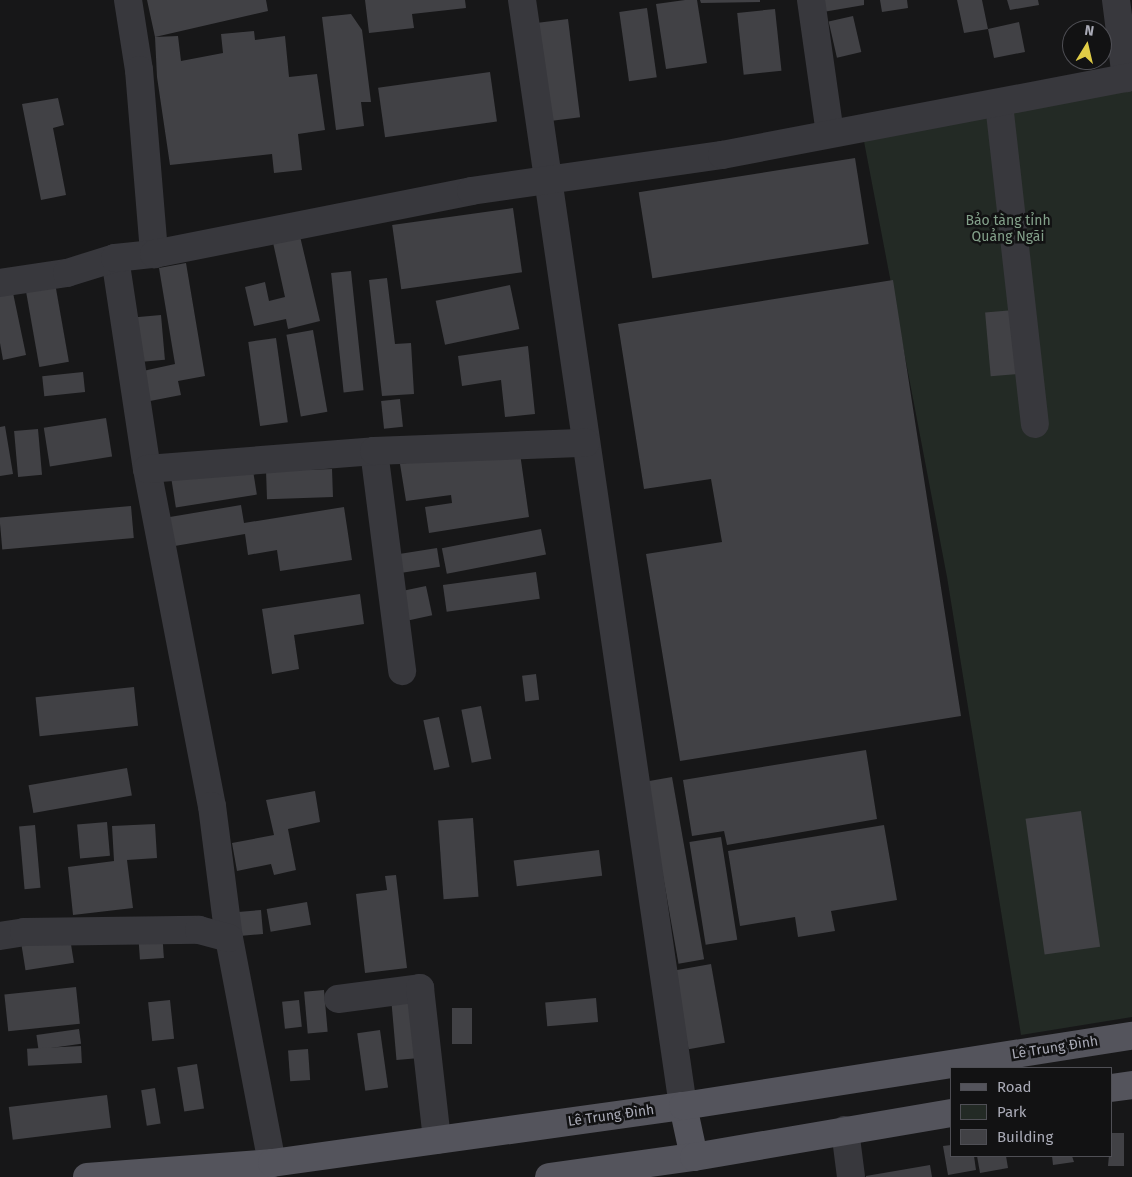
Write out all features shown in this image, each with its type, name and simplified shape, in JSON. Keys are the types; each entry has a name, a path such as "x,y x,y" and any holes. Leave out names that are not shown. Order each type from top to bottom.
{"main road":[{"name":"Lê Trung Đình","path":"87,1177 222,1172 272,1163 683,1106 1132,1036"},
{"path":"1112,1088 1132,1085"},
{"path":"683,1106 694,1158"},
{"path":"549,1177 694,1158 845,1130 950,1113"}],"street":[{"path":"128,0 139,70 154,254"},
{"path":"522,0 550,179 586,443 683,1106"},
{"path":"811,0 830,133"},
{"path":"0,283 67,273 115,258 154,254 471,191 722,155 830,133 999,104 1129,78 1116,0"},
{"path":"999,104 1035,424"},
{"path":"115,258 147,469 212,806 229,938 272,1163"},
{"path":"147,469 374,450 586,443"},
{"path":"374,450 402,671"},
{"path":"0,936 24,932 198,930 229,938"},
{"path":"338,999 420,988 437,1140"},
{"path":"845,1130 851,1177"}],"green space":[{"name":"Bảo tàng tỉnh Quảng Ngãi","path":"1132,77 1132,1017 1021,1035 947,577 862,131"}],"building":[{"path":"147,0 266,0 268,11 155,37"},
{"path":"365,0 465,0 466,8 412,14 414,28 369,33"},
{"path":"697,0 707,63 666,69 656,4"},
{"path":"700,0 760,0 760,2 701,3"},
{"path":"821,0 864,0 864,5 823,12"},
{"path":"880,0 907,0 908,8 882,12"},
{"path":"957,0 982,0 988,29 964,33"},
{"path":"1007,0 1038,0 1039,5 1010,10"},
{"path":"647,8 657,77 629,81 619,12"},
{"path":"775,9 781,71 744,75 737,13"},
{"path":"351,14 362,30 371,102 361,102 364,126 336,130 322,17"},
{"path":"853,16 861,52 837,58 829,22"},
{"path":"568,19 580,117 548,121 536,23"},
{"path":"1019,22 1025,52 994,58 988,29"},
{"path":"254,31 255,40 285,36 289,77 317,74 325,130 298,134 302,170 274,173 272,154 170,165 157,77 155,37 178,36 181,61 223,53 221,34"},
{"path":"490,72 497,122 385,137 378,88"},
{"path":"58,98 64,125 53,128 66,195 41,200 22,104"},
{"path":"855,158 869,244 652,278 639,192"},
{"path":"513,208 522,272 401,289 392,225"},
{"path":"299,232 320,321 288,329 286,319 254,326 245,287 265,282 269,301 285,297 272,238"},
{"path":"186,263 205,376 178,381 181,395 150,401 143,371 175,364 159,268"},
{"path":"351,271 364,390 344,392 331,273"},
{"path":"387,278 395,344 411,343 414,394 382,396 369,280"},
{"path":"893,280 961,716 680,761 646,554 722,542 711,479 644,489 618,324"},
{"path":"55,283 69,362 39,367 25,288"},
{"path":"510,285 519,329 445,345 436,301"},
{"path":"12,288 26,355 3,360 0,343 0,291"},
{"path":"1014,310 1020,374 991,376 985,313"},
{"path":"161,315 165,360 134,363 130,318"},
{"path":"313,330 327,412 301,416 286,335"},
{"path":"276,338 288,422 260,426 248,342"},
{"path":"528,346 535,414 505,417 501,380 462,386 458,356"},
{"path":"83,372 85,392 44,396 42,376"},
{"path":"400,399 403,427 384,429 381,401"},
{"path":"106,418 112,457 50,466 44,428"},
{"path":"5,426 13,474 0,476 0,427"},
{"path":"38,429 42,475 18,477 14,431"},
{"path":"519,446 529,517 429,533 425,507 452,503 451,495 406,501 400,464"},
{"path":"252,464 257,495 176,507 171,477"},
{"path":"332,469 333,497 267,499 266,471"},
{"path":"241,505 244,523 344,507 352,560 280,571 277,550 248,555 245,534 163,548 158,519"},
{"path":"131,506 134,538 2,549 0,517"},
{"path":"541,529 546,555 447,574 442,548"},
{"path":"437,548 440,567 398,573 395,555"},
{"path":"536,572 540,599 447,612 443,585"},
{"path":"426,586 432,615 400,622 394,593"},
{"path":"360,594 364,624 294,635 299,669 272,674 262,609"},
{"path":"536,674 539,700 525,702 522,676"},
{"path":"134,687 138,726 40,736 36,697"},
{"path":"481,706 491,759 472,763 461,710"},
{"path":"439,717 450,767 434,770 423,720"},
{"path":"866,750 877,819 727,845 724,831 692,836 683,780"},
{"path":"127,768 132,796 33,813 29,785"},
{"path":"672,777 704,959 679,964 646,782"},
{"path":"315,791 320,822 288,829 296,870 274,875 271,864 237,871 232,843 274,835 266,800"},
{"path":"1081,811 1100,947 1045,954 1026,819"},
{"path":"473,818 479,897 444,899 438,820"},
{"path":"107,822 110,856 80,858 77,825"},
{"path":"155,824 157,858 127,860 133,908 73,915 68,867 114,861 112,826"},
{"path":"35,825 40,888 25,889 19,826"},
{"path":"884,825 897,900 831,911 835,931 798,937 795,917 740,926 728,851"},
{"path":"721,837 737,940 706,945 689,842"},
{"path":"599,850 602,876 517,886 514,860"},
{"path":"396,875 407,968 365,973 356,894 387,890 385,876"},
{"path":"307,902 311,925 271,932 267,909"},
{"path":"261,910 263,934 231,937 229,913"},
{"path":"162,931 164,958 140,960 138,933"},
{"path":"70,938 74,963 26,970 22,946"},
{"path":"711,964 725,1043 688,1049 675,970"},
{"path":"76,987 80,1024 8,1031 4,995"},
{"path":"324,990 328,1032 308,1034 304,992"},
{"path":"417,996 422,1058 397,1060 391,998"},
{"path":"596,998 598,1022 547,1026 545,1002"},
{"path":"170,1000 174,1039 152,1041 148,1002"},
{"path":"299,1000 302,1027 285,1029 282,1002"},
{"path":"452,1008 472,1008 472,1044 452,1044"},
{"path":"79,1029 81,1044 39,1050 36,1035"},
{"path":"380,1030 388,1087 365,1091 357,1033"},
{"path":"81,1046 82,1063 28,1066 27,1049"},
{"path":"308,1049 310,1080 290,1081 288,1050"},
{"path":"197,1064 204,1108 184,1112 177,1067"},
{"path":"155,1088 161,1124 147,1126 141,1090"},
{"path":"107,1095 111,1128 13,1140 9,1107"},
{"path":"1112,1133 1124,1133 1124,1166 1108,1166 1109,1157 1112,1157"},
{"path":"950,1145 950,1157 974,1157 976,1170 948,1175 943,1146"},
{"path":"977,1157 1006,1157 1008,1168 980,1173"},
{"path":"1052,1157 1072,1157 1074,1162 1053,1165"},
{"path":"930,1165 932,1177 866,1177 866,1176"}]}
